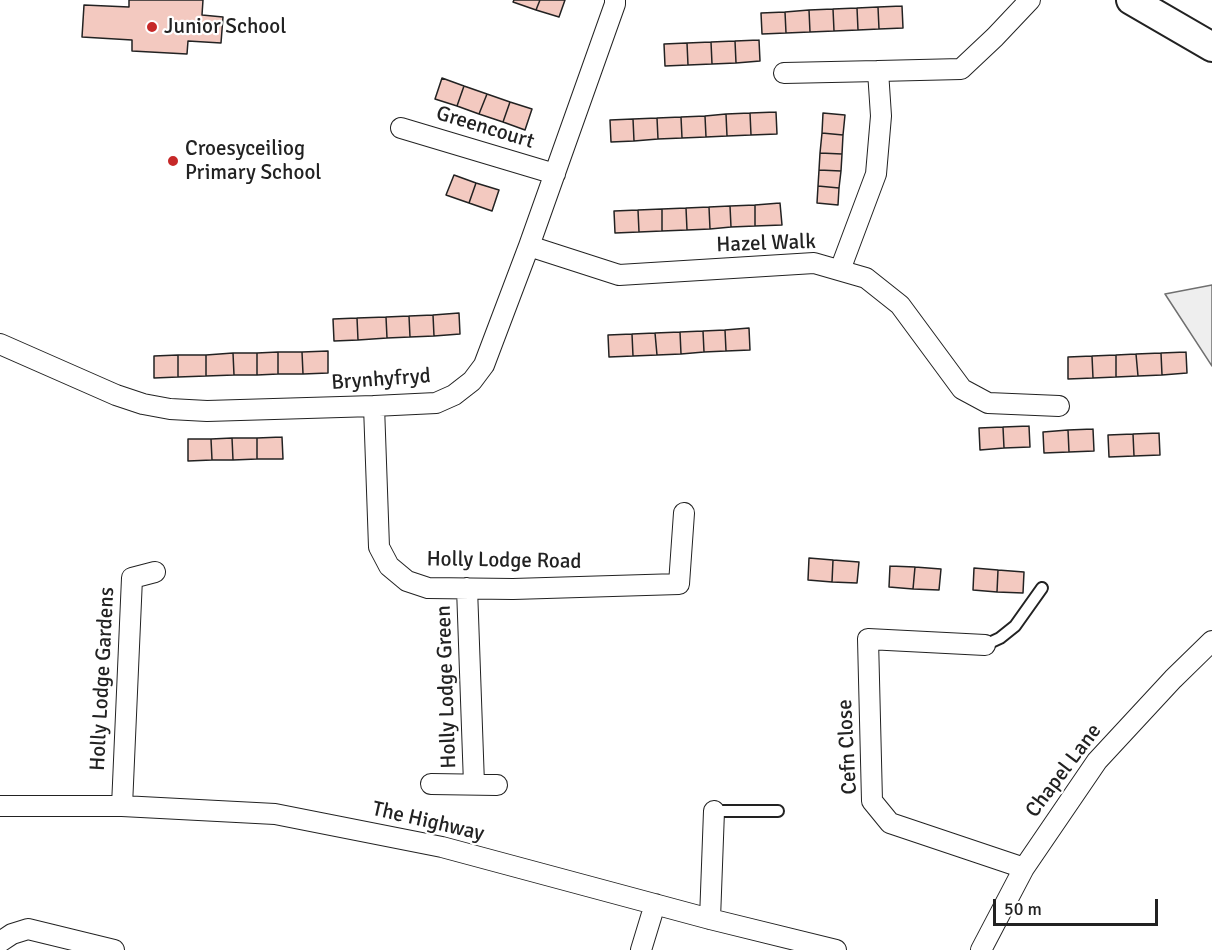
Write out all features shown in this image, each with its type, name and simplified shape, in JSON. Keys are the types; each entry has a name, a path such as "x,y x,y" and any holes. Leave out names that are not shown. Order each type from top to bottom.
{"street":[{"name":"Brynhyfryd","path":"0,344 116,394 143,404 170,409 207,411 436,403 454,395 472,381 484,365 555,174 615,0"},
{"path":"784,73 961,69 1030,0"},
{"path":"1131,0 1212,47"},
{"path":"840,270 876,174 881,116 878,71"},
{"name":"Greencourt","path":"400,128 555,174"},
{"name":"Hazel Walk","path":"529,246 619,275 814,262 866,278 900,305 962,388 988,403 1059,406"},
{"name":"Holly Lodge Road","path":"374,406 379,548 389,566 407,581 428,588 513,589 679,584 684,513"},
{"name":"Holly Lodge Gardens","path":"122,806 132,578 155,572"},
{"name":"Holly Lodge Green","path":"467,588 474,784"},
{"name":"Cefn Close","path":"985,645 868,639 872,801 890,823 1024,868"},
{"name":"Chapel Lane","path":"981,950 1024,868 1097,761 1173,679 1212,641"},
{"name":"Holly Lodge Green","path":"431,784 497,785"},
{"name":"The Highway","path":"0,806 122,806 275,814 442,848 836,950"},
{"path":"710,919 714,811"},
{"path":"641,950 655,904"},
{"path":"0,942 12,933 28,929 114,950"}],"lane":[{"path":"985,645 1000,638 1015,626 1042,588"},
{"path":"714,811 778,811"}],"shaded area":[{"path":"1212,285 1212,366 1165,294"}],"building":[{"name":"Junior School","path":"129,0 203,0 202,15 223,17 221,43 188,41 187,54 132,51 132,40 82,37 84,5 129,7"},
{"path":"514,0 540,0 536,10 513,2"},
{"path":"540,0 565,0 559,17 536,10"},
{"path":"902,6 903,28 879,29 878,7"},
{"path":"878,7 879,29 858,30 857,8"},
{"path":"857,8 858,30 834,31 833,9"},
{"path":"833,9 834,31 810,32 809,10"},
{"path":"809,10 810,32 786,33 785,12"},
{"path":"785,12 786,33 762,34 761,13"},
{"path":"759,40 760,61 736,63 735,41"},
{"path":"735,41 736,63 712,64 711,42"},
{"path":"711,42 712,64 688,65 687,43"},
{"path":"687,43 688,65 665,66 664,44"},
{"path":"442,78 464,86 457,106 435,99"},
{"path":"464,86 487,94 479,114 457,106"},
{"path":"487,94 510,102 503,122 479,114"},
{"path":"510,102 532,109 525,130 503,122"},
{"path":"776,112 777,134 751,135 750,113"},
{"path":"750,113 751,135 727,136 726,114"},
{"path":"823,113 845,115 843,135 822,133"},
{"path":"726,114 727,136 706,137 705,116"},
{"path":"705,116 706,137 682,138 681,117"},
{"path":"681,117 682,138 658,139 657,118"},
{"path":"657,118 658,139 634,141 633,119"},
{"path":"633,119 634,141 611,142 610,120"},
{"path":"822,133 843,135 842,154 820,153"},
{"path":"820,153 842,154 841,171 819,170"},
{"path":"819,170 841,171 839,188 818,186"},
{"path":"454,175 476,183 469,203 446,195"},
{"path":"476,183 499,190 492,211 469,203"},
{"path":"818,186 839,188 838,205 817,203"},
{"path":"780,203 782,225 755,226 755,205"},
{"path":"755,205 755,226 731,227 730,206"},
{"path":"730,206 731,227 710,229 709,207"},
{"path":"709,207 710,229 687,230 686,208"},
{"path":"686,208 687,230 662,231 662,209"},
{"path":"662,209 662,231 639,232 638,210"},
{"path":"638,210 639,232 615,233 614,211"},
{"path":"459,313 460,334 434,336 433,315"},
{"path":"433,315 434,336 410,337 409,316"},
{"path":"409,316 410,337 387,338 386,317"},
{"path":"386,317 387,338 358,340 357,318"},
{"path":"357,318 358,340 334,341 333,319"},
{"path":"749,328 750,350 726,351 725,330"},
{"path":"725,330 726,351 704,352 703,331"},
{"path":"703,331 704,352 681,354 680,332"},
{"path":"680,332 681,354 657,355 655,333"},
{"path":"655,333 657,355 633,356 632,334"},
{"path":"632,334 633,356 609,357 608,335"},
{"path":"328,351 328,373 303,374 302,352"},
{"path":"278,352 302,352 303,374 278,374"},
{"path":"278,352 278,374 257,375 257,353"},
{"path":"1186,352 1187,373 1162,375 1161,353"},
{"path":"233,353 257,353 257,375 234,375"},
{"path":"233,353 234,375 206,376 206,355"},
{"path":"1161,353 1162,375 1138,376 1136,354"},
{"path":"1136,354 1138,376 1116,377 1116,355"},
{"path":"178,355 206,355 206,376 178,377"},
{"path":"178,355 178,377 154,378 154,356"},
{"path":"1116,355 1116,377 1093,378 1092,356"},
{"path":"1092,356 1093,378 1068,379 1068,357"},
{"path":"1029,426 1030,447 1004,448 1003,427"},
{"path":"1003,427 1004,448 980,450 979,428"},
{"path":"1093,429 1094,451 1069,452 1068,430"},
{"path":"1068,430 1069,452 1044,453 1043,432"},
{"path":"1159,433 1160,455 1134,456 1133,434"},
{"path":"1133,434 1134,456 1109,457 1108,435"},
{"path":"282,437 283,459 257,459 257,438"},
{"path":"232,438 233,460 212,460 211,439"},
{"path":"232,438 257,438 257,459 233,460"},
{"path":"188,439 211,439 212,460 188,461"},
{"path":"809,558 833,560 832,582 808,580"},
{"path":"833,560 859,562 857,583 832,582"},
{"path":"890,566 915,567 913,589 889,587"},
{"path":"915,567 941,569 939,590 913,589"},
{"path":"974,568 998,570 997,592 973,590"},
{"path":"998,570 1024,572 1023,593 997,592"}],"place":[{"name":"Junior School","path":"152,27"},
{"name":"Croesyceiliog Primary School","path":"173,161"}]}
